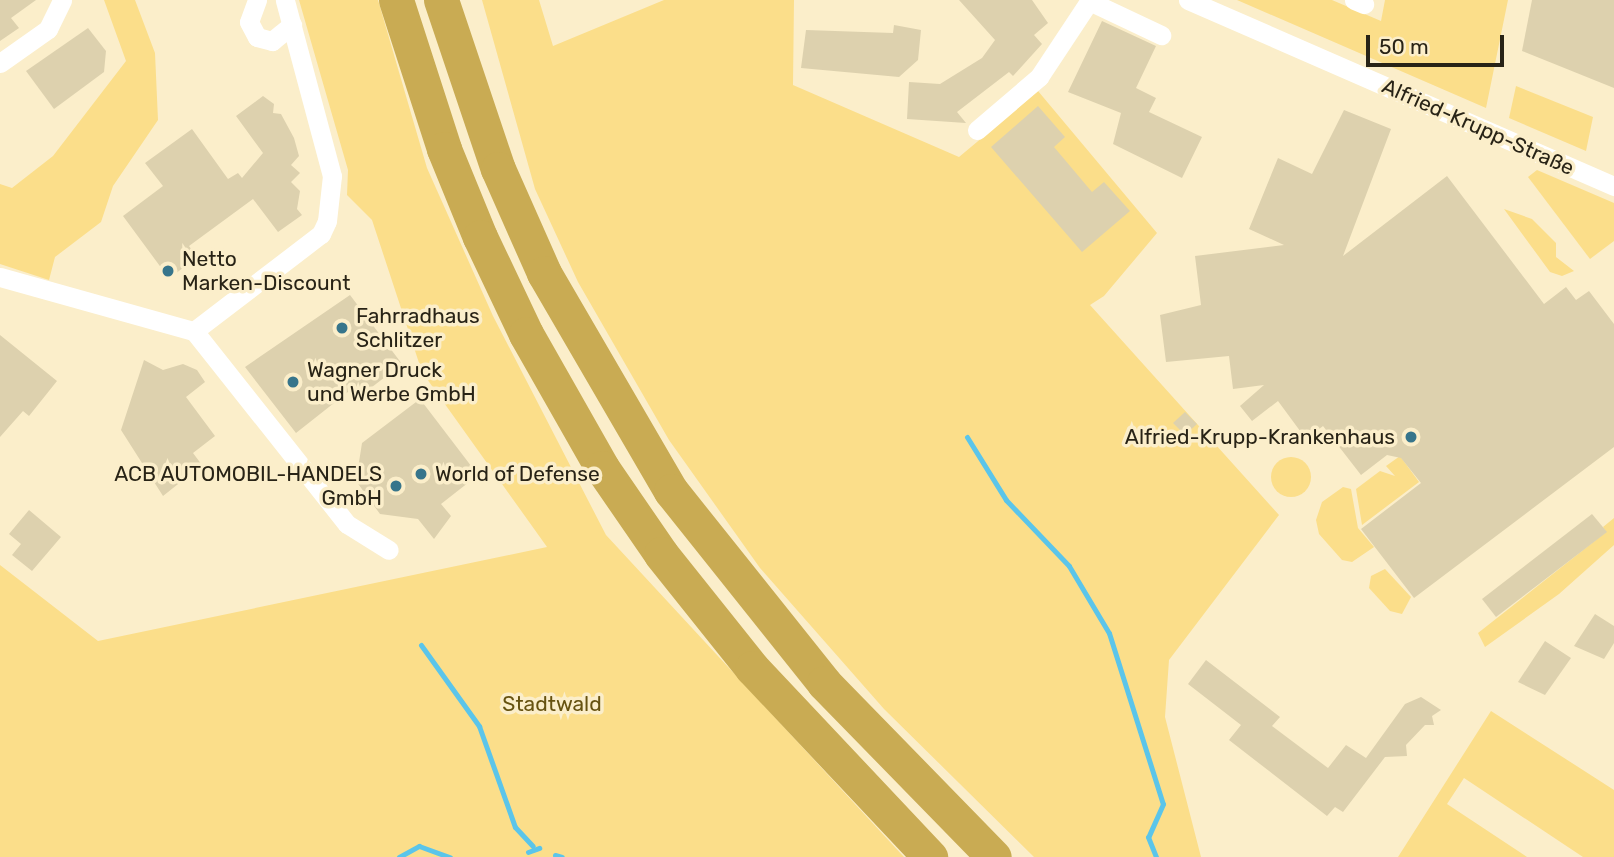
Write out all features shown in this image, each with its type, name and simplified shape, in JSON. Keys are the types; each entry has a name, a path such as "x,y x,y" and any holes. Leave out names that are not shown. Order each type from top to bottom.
{"highway":[{"path":"396,0 435,124 480,237 526,334 602,468 668,564 752,668 930,857"},
{"path":"442,0 498,169 544,274 671,491 824,683 994,857"}],"street":[{"path":"0,63 48,29 62,0"},
{"path":"257,0 249,22 257,37 272,41 292,25"},
{"path":"194,331 321,234 327,221 332,176 285,0"},
{"path":"977,130 1039,77 1089,0 1161,36"},
{"name":"Alfried-Krupp-Straße","path":"1188,0 1614,186"},
{"path":"0,277 194,331 347,524 389,550"}],"green space":[{"path":"104,0 135,0 155,53 158,120 113,186 101,222 55,257 49,280 0,264 0,184 12,188 53,156 126,61"},
{"name":"Stadtwald","path":"299,0 378,0 427,168 493,316 606,535 904,857 0,857 0,565 98,641 547,547 422,372 372,220 347,195 348,170"},
{"path":"482,0 539,0 553,46 664,0 794,0 793,85 959,157 1038,91 1157,233 1104,296 1090,305 1279,515 1169,660 1165,717 1201,857 1034,857 884,709 760,568 669,440 578,282 535,189"},
{"path":"1237,0 1332,0 1381,21 1385,0 1508,0 1486,108"},
{"path":"1516,86 1593,117 1586,151 1509,118"},
{"path":"1537,170 1614,203 1614,241 1590,259 1528,177"},
{"path":"1504,209 1532,219 1556,243 1556,257 1574,271 1562,276 1550,272"},
{"path":"1400,456 1419,482 1362,525 1356,489 1380,471 1395,476 1386,466"},
{"path":"1291,457 1305,463 1311,477 1305,491 1291,497 1277,491 1271,477 1277,463"},
{"path":"1343,487 1351,489 1358,528 1374,547 1352,562 1342,560 1319,534 1316,520 1322,502"},
{"path":"1614,518 1614,545 1559,594 1485,647 1478,633 1606,532 1603,527"},
{"path":"1385,569 1411,597 1402,614 1390,611 1369,588 1371,576"},
{"path":"1491,711 1614,790 1614,857 1583,857 1464,778 1447,804 1527,857 1398,857"}],"building":[{"path":"0,0 36,0 11,18 19,28 0,41"},
{"path":"959,0 1032,0 1048,23 1034,35 1042,44 1013,76 1009,72 957,112 966,123 907,119 909,82 940,84 982,58 995,40"},
{"path":"1532,0 1614,0 1614,88 1522,51"},
{"path":"1102,21 1156,46 1136,88 1156,98 1149,112 1202,137 1182,178 1113,144 1121,113 1068,92"},
{"path":"894,25 921,30 918,60 899,77 801,68 806,30 893,33"},
{"path":"88,28 106,51 104,72 54,109 26,71"},
{"path":"263,96 274,104 273,113 281,114 294,138 299,156 291,165 300,173 291,182 300,191 297,209 302,215 278,232 253,199 189,246 197,257 175,274 171,269 165,273 123,216 163,186 145,163 192,129 228,179 238,173 242,178 263,153 236,116"},
{"path":"1038,106 1065,137 1054,147 1092,192 1104,182 1130,211 1082,252 991,147"},
{"name":"Alfried-Krupp-Krankenhaus","path":"1344,110 1391,129 1343,256 1447,176 1544,304 1566,287 1576,300 1589,291 1614,324 1614,447 1414,598 1361,529 1421,483 1401,458 1387,455 1361,475 1323,426 1306,439 1278,401 1252,421 1240,406 1264,385 1233,389 1229,356 1166,362 1160,315 1201,305 1195,256 1284,245 1249,229 1278,158 1312,174"},
{"path":"350,295 402,364 359,397 353,388 296,433 245,367"},
{"path":"0,335 57,381 29,416 23,411 0,437"},
{"path":"144,360 163,370 183,364 197,370 205,382 186,397 215,436 193,453 202,465 163,496 121,430"},
{"path":"420,399 478,475 441,504 451,516 434,539 418,519 380,514 356,481 362,443"},
{"path":"1185,412 1197,424 1185,435 1173,423"},
{"path":"29,510 61,537 32,571 12,555 21,544 9,534"},
{"path":"1592,514 1607,532 1496,617 1482,599"},
{"path":"1595,614 1614,626 1614,643 1604,659 1574,646"},
{"path":"1545,641 1571,658 1545,695 1518,682"},
{"path":"1206,660 1280,717 1272,726 1328,768 1346,745 1366,758 1405,704 1421,697 1441,710 1432,716 1434,725 1425,725 1406,745 1407,756 1385,757 1343,812 1335,807 1327,816 1229,740 1241,725 1188,684"}],"waterway":[{"path":"967,437 1006,500 1069,566 1109,633 1163,804 1148,837 1156,857"},
{"path":"421,645 479,726 515,827 533,846"},
{"path":"399,857 419,846 450,857"},
{"path":"528,852 539,848"},
{"path":"555,855 562,857"}],"place":[{"name":"Netto Marken-Discount","path":"168,271"},
{"name":"Fahrradhaus Schlitzer","path":"342,328"},
{"name":"Wagner Druck und Werbe GmbH","path":"293,382"},
{"name":"Alfried-Krupp-Krankenhaus","path":"1411,437"},
{"name":"World of Defense","path":"421,474"},
{"name":"ACB AUTOMOBIL-HANDELS GmbH","path":"396,486"}]}
